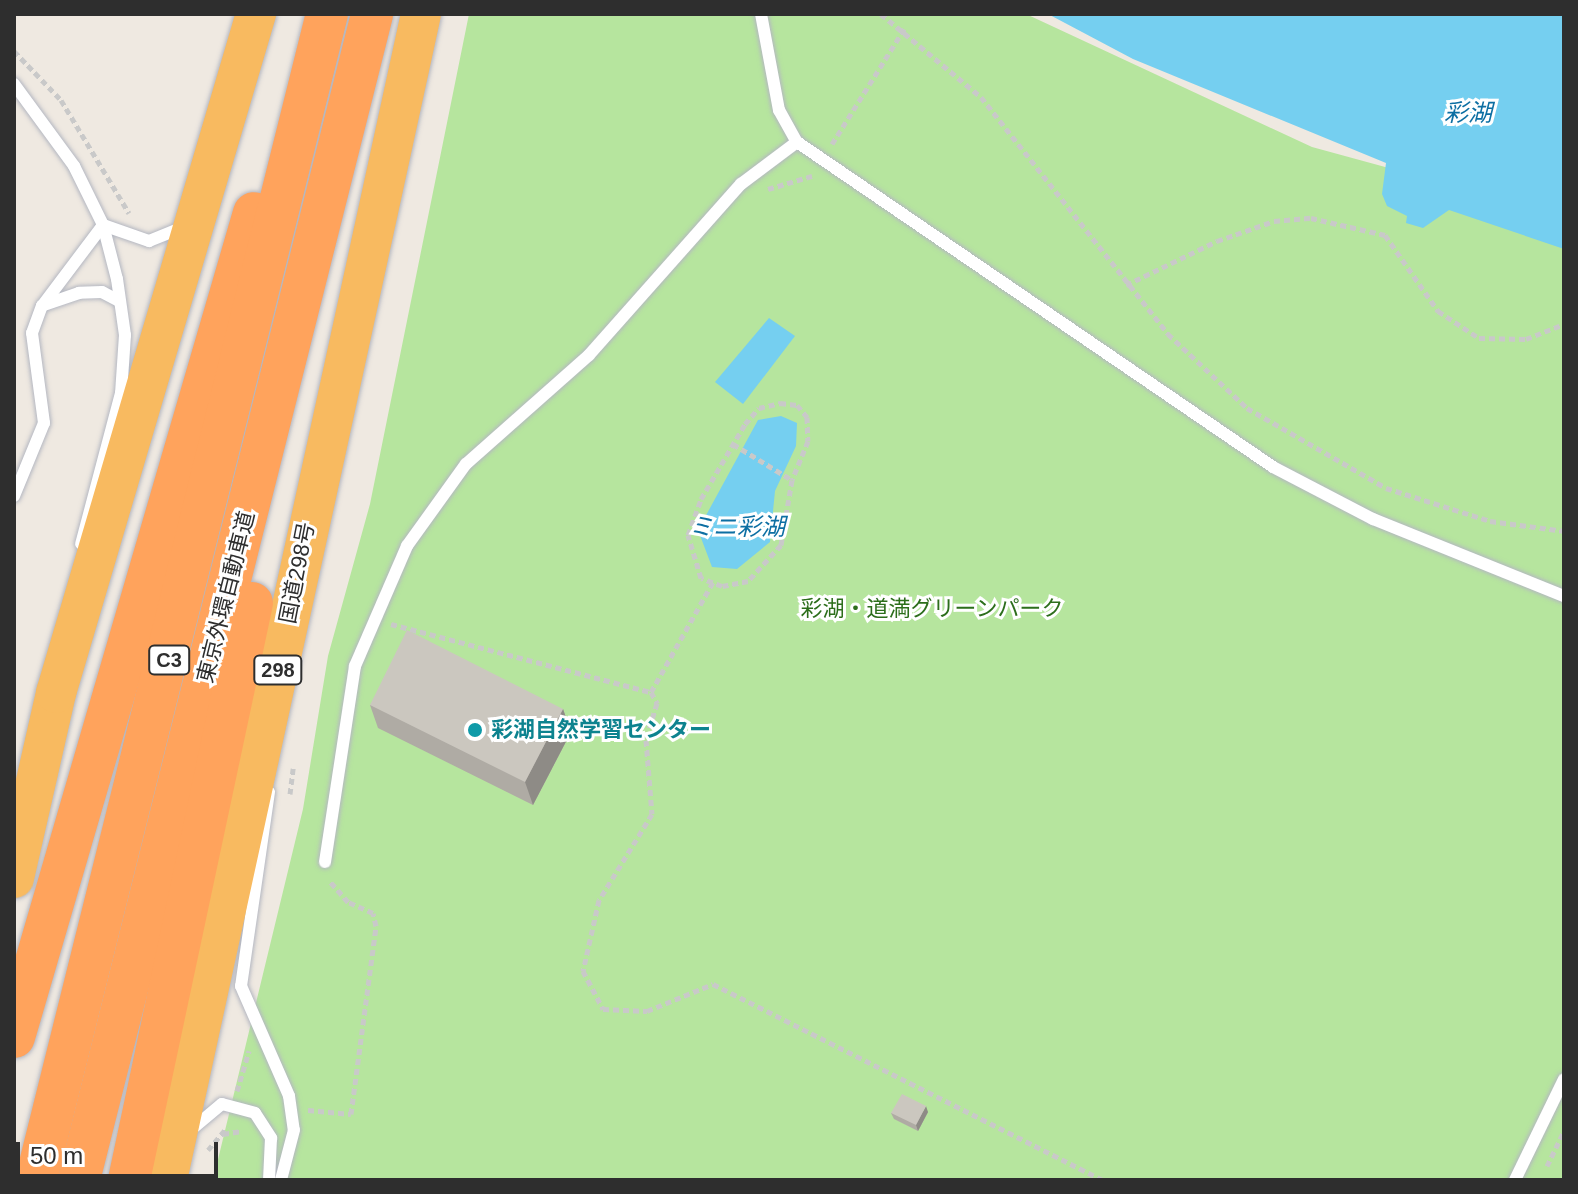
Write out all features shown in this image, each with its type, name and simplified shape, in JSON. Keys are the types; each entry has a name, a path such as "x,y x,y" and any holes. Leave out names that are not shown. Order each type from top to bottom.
{"highway":[{"path":"14,878 56,693 227,121 256,14"},
{"path":"14,1037 312,14"},
{"name":"東京外環自動車道","path":"36,1180 327,14"},
{"name":"東京外環自動車道","path":"79,1180 372,14"},
{"name":"国道298号","path":"180,1168 273,693 385,160 421,14"},
{"path":"129,1180 171,1011 250,615 307,279"}],"lane":[{"path":"761,14 779,110 797,142 1273,467 1373,519 1564,596"},
{"path":"14,84 54,130 103,225 119,301 121,393 86,512 56,693"},
{"path":"325,862 355,666 370,619 407,546 466,464 589,355 741,184 797,142"},
{"path":"103,225 131,238 166,240 205,194"},
{"path":"14,496 44,423 32,333 42,306 103,225"},
{"path":"42,306 79,293 119,301"},
{"path":"273,693 267,836 241,986 289,1096 293,1139 281,1180"},
{"path":"1515,1180 1564,1079"},
{"path":"180,1168 205,1111 234,1105 267,1125 269,1180"}],"path":[{"path":"881,14 981,97 1126,285 1218,384 1312,451 1429,503 1564,531"},
{"path":"14,51 61,100 119,204 142,220"},
{"path":"1126,285 1217,241 1274,221 1311,218 1385,235 1438,311 1479,338 1526,339 1564,324"},
{"path":"797,405 807,417 808,441 792,480 787,530 768,564 748,581 713,582 701,578 688,535 733,444 759,408 797,405"},
{"path":"733,444 792,480"},
{"path":"651,692 713,582"},
{"path":"370,619 651,692 657,703 646,740 652,814 599,900 583,971 590,996 626,1016 713,984 1103,1180"},
{"path":"307,1110 351,1114 376,926 373,913 340,895 325,862"},
{"path":"237,1092 249,1050"},
{"path":"180,1168 231,1119"},
{"path":"1539,1180 1564,1131"}],"green space":[{"name":"彩湖・道満グリーンパーク","path":"469,14 1026,14 1312,147 1564,216 1564,1180 213,1180 303,809 328,656 370,504"}],"water":[{"name":"彩湖","path":"1048,14 1564,14 1564,249 1449,210 1423,228 1406,223 1407,216 1387,206 1382,194 1386,163 1133,59"},
{"path":"769,318 795,336 743,404 715,382"},
{"name":"ミニ彩湖","path":"781,416 797,423 796,446 775,491 770,542 737,569 712,567 698,530 758,420"}],"building":[{"name":"彩湖自然学習センター","path":"407,630 563,709 525,782 370,705"},
{"path":"902,1094 926,1106 916,1125 891,1113"}],"place":[{"name":"彩湖自然学習センター","path":"475,730"}]}
